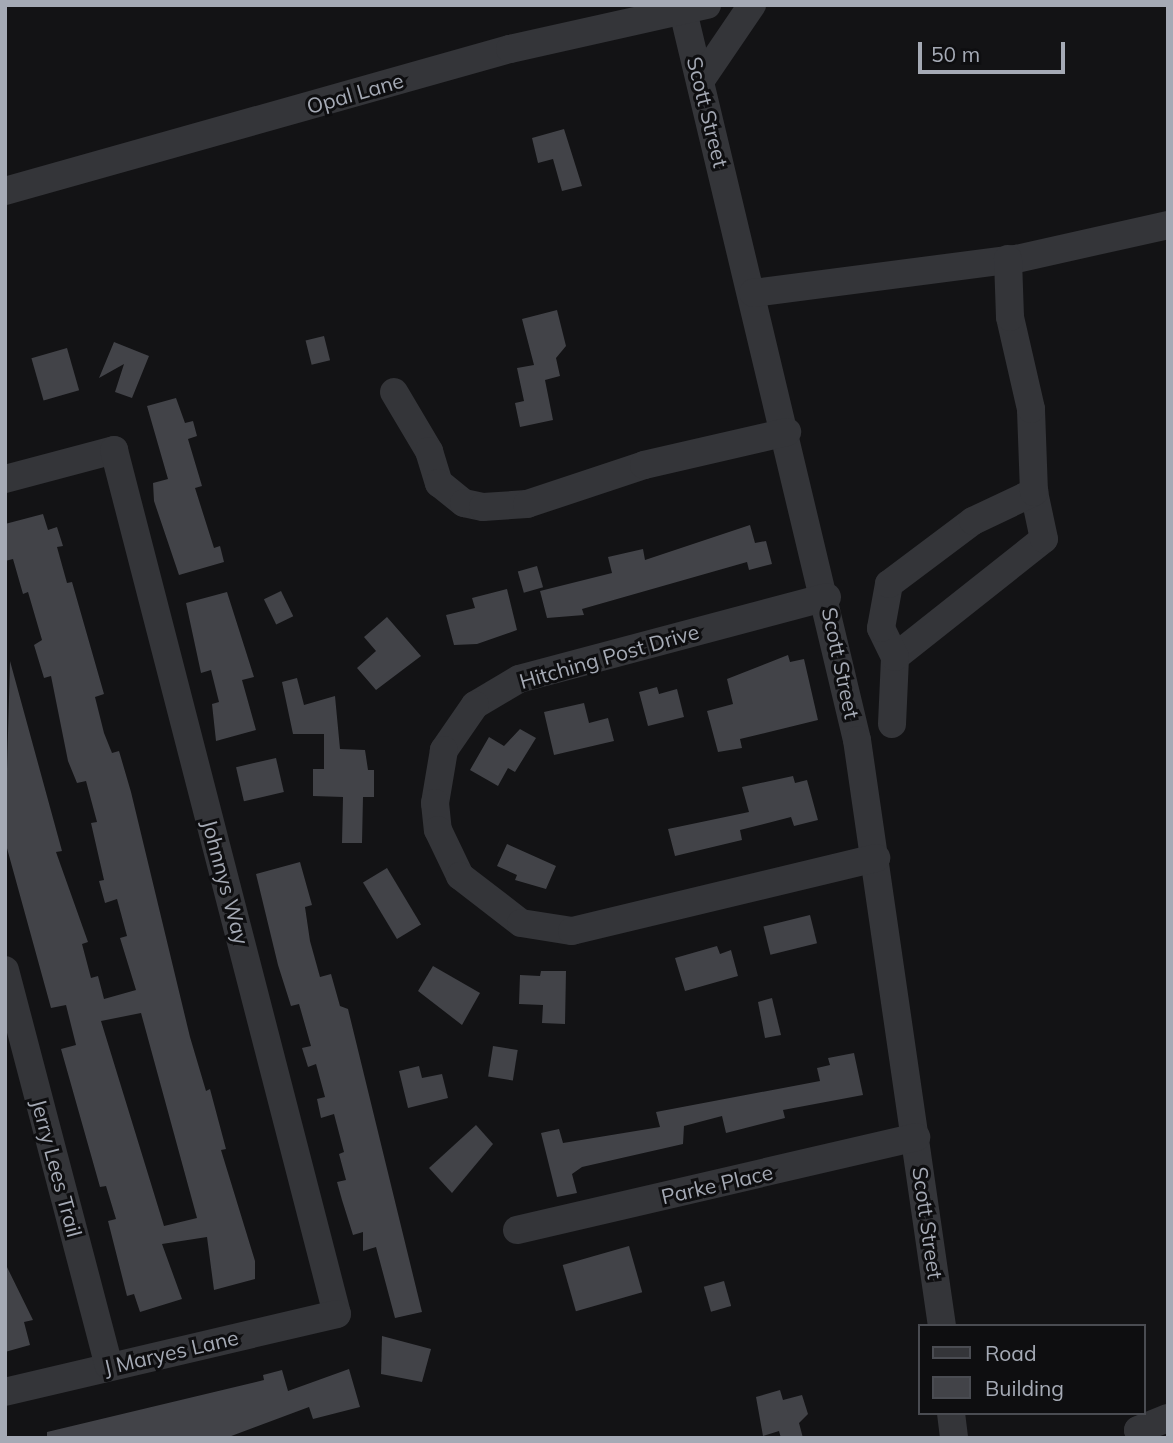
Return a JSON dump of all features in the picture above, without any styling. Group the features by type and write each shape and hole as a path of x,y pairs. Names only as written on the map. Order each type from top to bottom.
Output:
{"street":[{"path":"701,80 752,5"},
{"name":"Scott Street","path":"695,8 701,80 827,597 876,858 942,1324"},
{"name":"Opal Lane","path":"5,191 510,49 695,8"},
{"path":"753,293 1008,260 1168,225"},
{"path":"895,657 1044,539 1034,492 1031,409 1010,317 1008,260"},
{"path":"394,392 429,450 439,484 464,503 483,507 527,504 644,465 787,432"},
{"name":"Johnnys Way","path":"5,478 114,450 337,1314"},
{"path":"892,724 895,657 881,628 889,584 973,521 1034,492"},
{"name":"Hitching Post Drive","path":"827,597 519,679 475,705 444,750 435,803 438,830 460,877 520,923 572,930 876,858"},
{"name":"Jerry Lees Trail","path":"5,970 109,1366"},
{"name":"Parke Place","path":"517,1230 916,1137"},
{"name":"J Maryes Lane","path":"5,1392 337,1314"},
{"path":"951,1415 954,1438"},
{"path":"1139,1434 1168,1418"}],"building":[{"path":"564,129 582,186 562,191 553,159 538,163 532,138"},
{"path":"557,310 566,346 556,358 560,376 545,380 553,420 520,427 515,403 524,401 517,368 534,365 522,319"},
{"path":"324,336 330,360 312,365 306,341"},
{"path":"114,342 149,356 132,398 115,392 124,364 99,378"},
{"path":"67,348 79,390 44,400 31,358"},
{"path":"176,398 185,423 193,421 197,436 188,439 202,486 195,488 214,548 220,546 224,562 179,575 154,501 153,483 168,479 147,406"},
{"path":"43,514 48,530 57,527 63,546 57,547 67,583 72,582 104,694 95,697 104,733 112,753 119,751 131,792 190,1037 206,1091 210,1089 226,1149 221,1150 255,1261 255,1279 214,1290 207,1237 162,1244 182,1299 140,1312 134,1294 127,1296 108,1221 116,1219 106,1186 100,1187 61,1049 76,1045 66,1005 51,1008 5,841 10,661 62,851 56,852 88,942 82,944 91,978 98,976 104,999 136,990 120,938 127,936 117,899 105,903 99,881 104,880 91,823 97,822 86,781 77,783 68,761 51,676 44,678 34,645 42,640 28,592 23,594 13,559 5,561 5,524","holes":["141,1013 197,1218 164,1226 101,1021"]},
{"path":"750,525 755,543 766,541 772,564 749,570 747,562 582,609 584,615 547,618 540,591 612,573 608,557 643,549 645,560"},
{"path":"537,566 543,587 524,593 518,572"},
{"path":"507,589 517,630 477,644 454,645 446,615 475,608 472,598"},
{"path":"281,591 293,616 276,624 264,599"},
{"path":"227,592 254,677 242,680 256,730 216,741 212,704 219,702 211,670 201,673 186,603"},
{"path":"387,617 421,656 376,690 357,668 376,651 364,637"},
{"path":"788,655 790,662 804,659 818,720 740,739 742,748 718,752 707,711 733,704 727,679"},
{"path":"297,678 304,705 335,696 340,749 365,750 368,770 374,770 374,797 363,797 362,843 342,843 343,797 313,796 313,769 324,769 324,734 293,734 282,682"},
{"path":"657,687 659,694 677,689 684,717 648,726 639,692"},
{"path":"584,703 589,723 608,718 614,741 554,755 544,712"},
{"path":"520,729 536,738 515,772 508,768 498,786 470,770 489,737 504,746"},
{"path":"276,758 284,792 244,801 236,767"},
{"path":"793,776 795,783 807,780 818,820 794,826 791,817 740,830 742,840 675,856 668,829 749,812 742,787"},
{"path":"507,844 556,866 546,889 515,880 517,875 497,866"},
{"path":"300,862 312,905 305,907 310,941 320,977 331,974 340,1006 348,1009 422,1312 395,1318 376,1247 363,1251 363,1232 353,1235 337,1182 346,1180 339,1154 344,1152 334,1114 321,1118 317,1099 325,1097 316,1064 308,1067 302,1048 311,1046 299,1004 291,1006 278,965 256,874"},
{"path":"387,868 421,925 397,939 363,882"},
{"path":"810,915 817,943 770,955 763,927"},
{"path":"717,946 720,954 731,950 738,976 685,991 675,958"},
{"path":"433,966 480,993 462,1025 418,991"},
{"path":"541,971 566,971 565,1024 542,1023 543,1005 519,1004 520,975 540,976"},
{"path":"772,998 781,1035 765,1038 758,1002"},
{"path":"493,1046 518,1050 513,1081 488,1077"},
{"path":"854,1053 863,1095 783,1110 785,1118 726,1133 722,1116 684,1126 683,1144 582,1167 572,1174 577,1193 557,1197 541,1133 559,1129 563,1143 660,1127 656,1112 820,1081 817,1068 830,1065 828,1058"},
{"path":"419,1066 422,1078 442,1074 448,1098 408,1108 399,1071"},
{"path":"476,1125 493,1144 452,1193 429,1168"},
{"path":"629,1246 642,1292 576,1311 563,1265"},
{"path":"5,1263 33,1320 24,1322 30,1345 5,1352"},
{"path":"724,1281 731,1306 711,1312 704,1287"},
{"path":"382,1336 431,1349 422,1382 381,1374"},
{"path":"349,1369 360,1407 313,1419 309,1407 226,1438 47,1438 47,1432 264,1380 263,1375 282,1370 288,1391"},
{"path":"780,1390 783,1400 802,1395 808,1414 799,1423 803,1438 781,1438 779,1431 763,1436 756,1397"}]}
